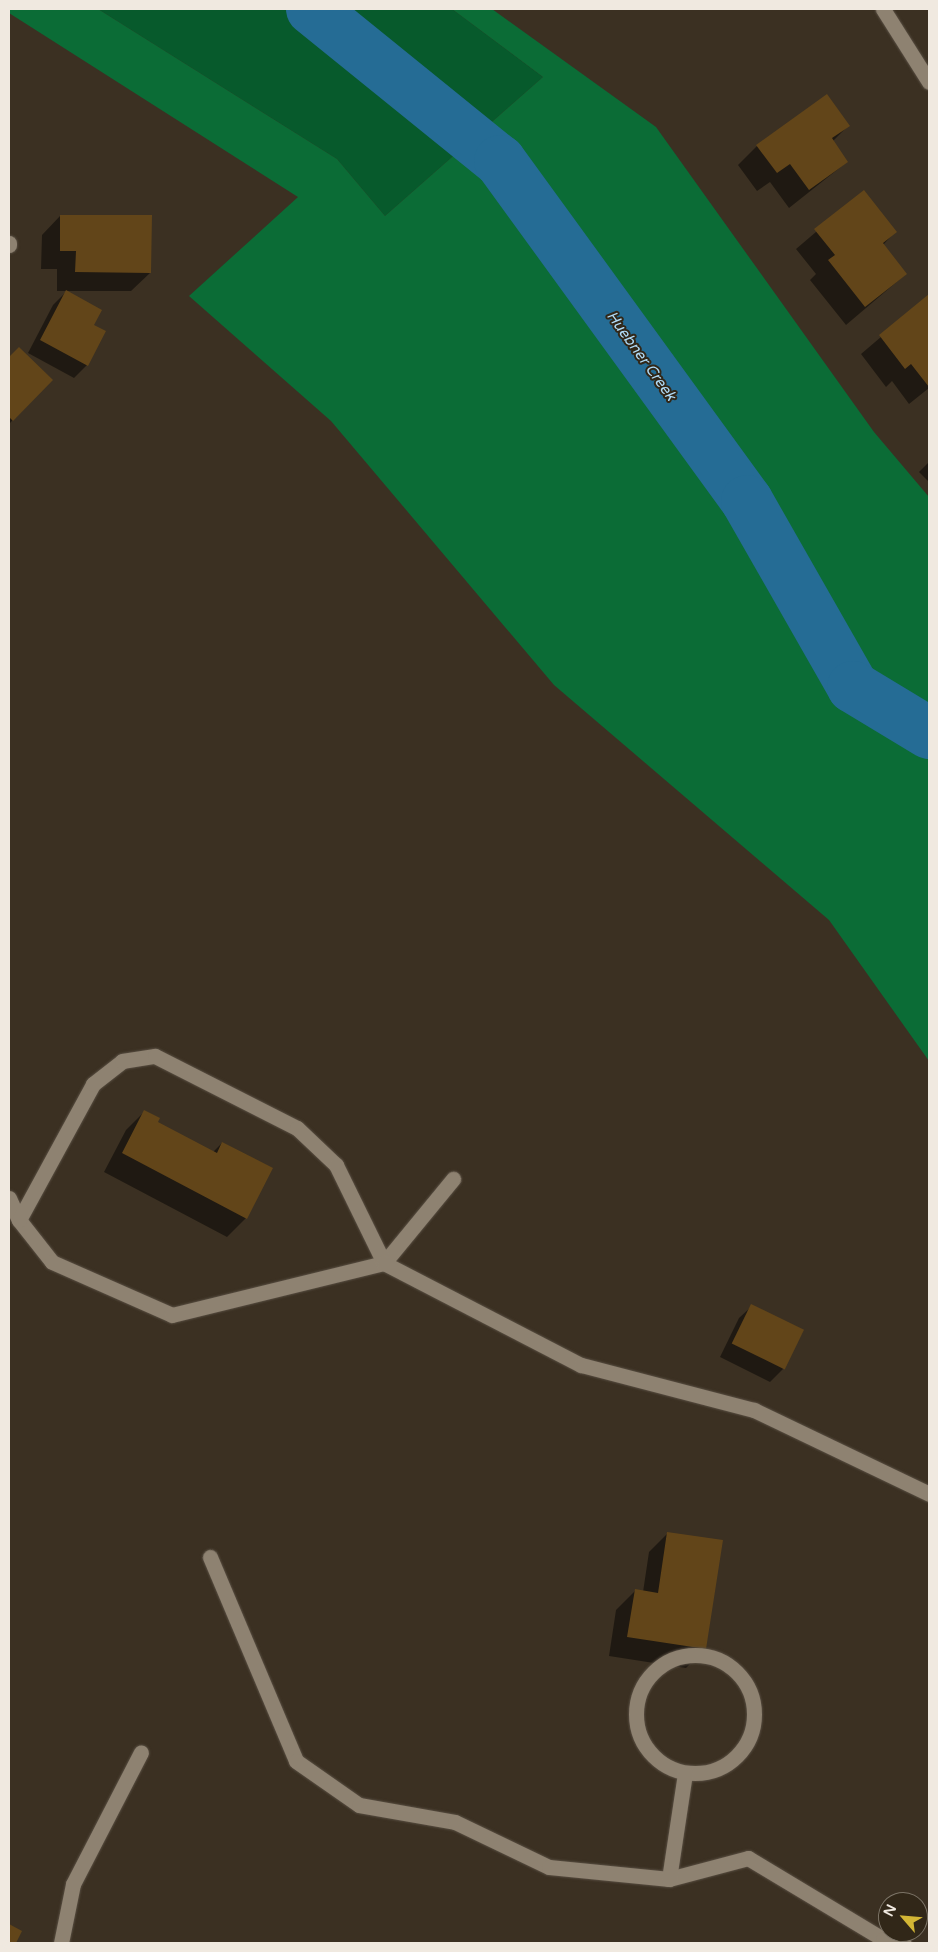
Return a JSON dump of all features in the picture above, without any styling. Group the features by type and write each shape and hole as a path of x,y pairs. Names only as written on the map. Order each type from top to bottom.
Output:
{"street":[{"path":"884,9 929,82"},
{"path":"18,1220 93,1084 122,1061 155,1056 297,1128 336,1165 384,1263 581,1365 754,1410 929,1494"},
{"path":"9,1198 18,1220 52,1262 172,1315 384,1263 453,1180"},
{"path":"210,1557 296,1761 359,1805 456,1822 548,1867 669,1879 748,1858 883,1939 904,1943"},
{"path":"691,1655 710,1656 742,1677 754,1715 750,1735 740,1753 724,1766 685,1773 651,1754 641,1738 638,1701 644,1683 665,1664 691,1655"},
{"path":"61,1943 73,1884 141,1752"},
{"path":"669,1879 685,1773"}],"green space":[{"path":"9,9 98,9 337,159 385,216 543,77 452,9 492,9 656,127 874,432 929,497 929,1061 829,920 554,685 331,421 189,296 298,197 9,13"},
{"path":"98,9 452,9 543,77 385,216 337,159"}],"building":[{"path":"827,94 850,126 832,138 848,162 809,190 790,164 777,173 756,145"},
{"path":"864,190 897,232 883,243 907,274 865,307 828,260 835,255 814,229"},
{"path":"60,215 152,215 151,273 75,272 76,251 60,251"},
{"path":"66,290 102,310 94,325 106,331 88,366 40,340"},
{"path":"929,294 929,387 911,364 905,369 879,335"},
{"path":"19,347 53,380 13,421 9,417 9,357"},
{"path":"144,1110 160,1118 158,1122 217,1153 222,1142 273,1168 247,1219 122,1153"},
{"path":"751,1304 804,1330 785,1369 732,1344"},
{"path":"667,1532 723,1540 706,1649 627,1637 635,1589 658,1593"},
{"path":"9,1924 22,1931 16,1943 9,1943"}],"waterway":[{"name":"Huebner Creek","path":"312,9 500,161 747,501 853,687 929,733"}]}
